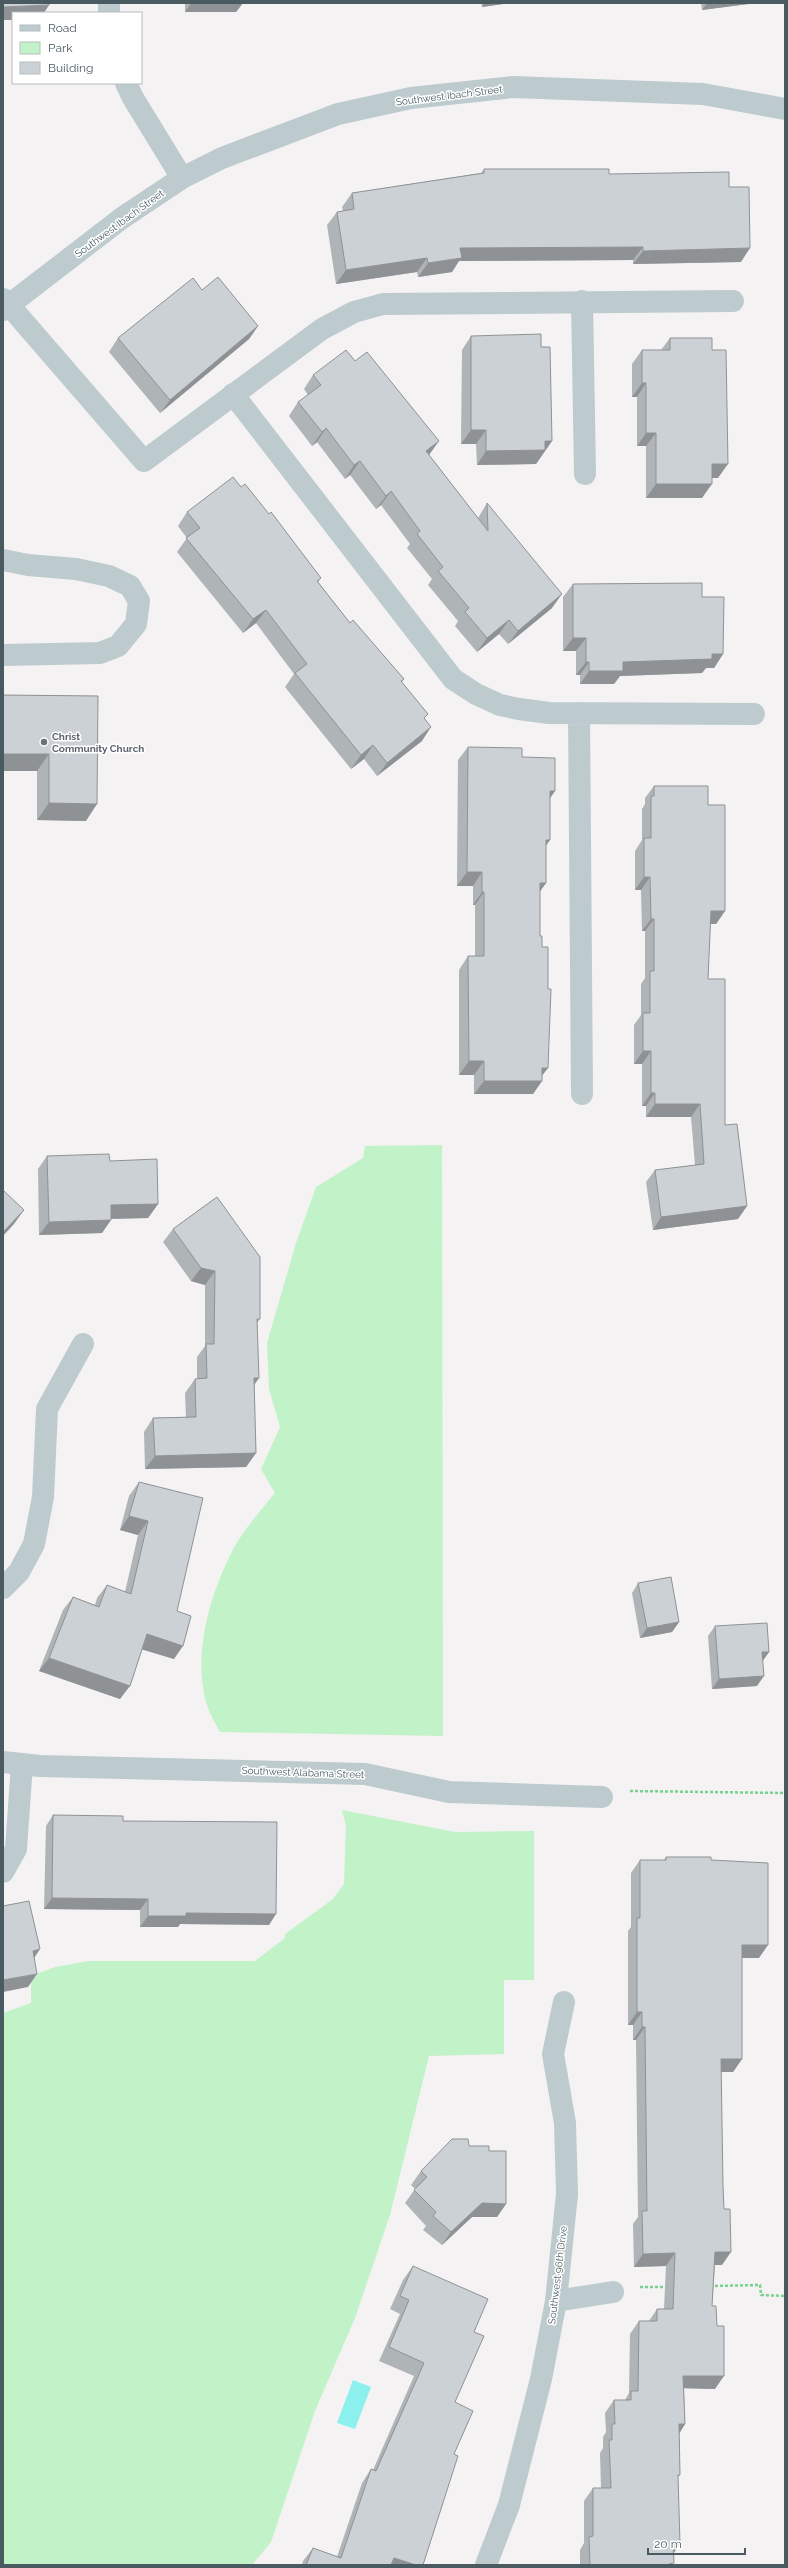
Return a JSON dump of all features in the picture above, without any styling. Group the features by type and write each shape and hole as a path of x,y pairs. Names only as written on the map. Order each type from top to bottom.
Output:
{"street":[{"path":"126,84 133,98 182,178"},
{"name":"Southwest Ibach Street","path":"5,305 127,215 182,178 222,158 338,114 411,98 513,87 703,94 785,109"},
{"path":"5,305 144,461 233,394 337,319 383,304 733,301"},
{"path":"582,302 585,474"},
{"path":"233,394 453,679 476,694 500,705 549,712 754,714"},
{"path":"3,560 28,565 76,569 109,576 130,586 139,601 136,624 118,646 100,653 3,655"},
{"path":"579,713 582,1094"},
{"path":"3,1588 19,1572 34,1544 43,1497 47,1409 83,1344"},
{"path":"3,1872 16,1849 12,1763"},
{"name":"Southwest Alabama Street","path":"12,1763 365,1774 449,1792 602,1797"},
{"name":"Southwest 96th Drive","path":"486,2565 509,2505 541,2379 556,2301 567,2194 565,2123 553,2054 564,2002"},
{"path":"556,2301 613,2292"}],"path":[{"path":"602,1797 612,1791 785,1793"},
{"path":"706,2286 760,2285 761,2295 785,2296"},
{"path":"613,2292 621,2288 675,2287"}],"green space":[{"path":"442,1145 443,1736 220,1732 207,1706 202,1682 201,1662 203,1641 212,1600 227,1561 245,1531 275,1493 261,1469 280,1427 269,1389 267,1343 296,1243 316,1187 363,1158 365,1146"},
{"path":"342,1810 455,1832 534,1831 534,1980 504,1980 504,2054 429,2056 390,2215 355,2318 315,2411 271,2542 252,2565 3,2565 3,2013 31,2003 31,1976 55,1967 89,1961 255,1961 285,1938 285,1934 333,1899 344,1884 346,1825"}],"water":[{"path":"353,2380 371,2387 355,2429 337,2423"}],"building":[{"path":"3,3 49,3 49,5 3,7"},
{"path":"484,169 609,169 609,174 729,172 729,187 749,187 750,248 643,251 643,247 460,248 462,258 428,263 427,258 346,270 337,212 354,209 352,193 484,173"},
{"path":"218,277 258,326 170,400 118,338 193,278 202,290"},
{"path":"541,334 541,347 550,347 552,441 545,441 545,450 486,451 486,430 471,430 471,336"},
{"path":"670,338 712,338 712,350 726,350 728,464 712,464 712,484 656,484 656,433 646,433 646,383 642,383 642,350 670,350"},
{"path":"346,350 355,361 367,352 439,441 426,451 488,531 487,503 562,594 518,631 509,620 487,638 465,612 469,608 438,571 443,567 417,534 420,531 391,491 386,496 360,461 354,465 326,428 322,432 298,402 321,385 313,375"},
{"path":"233,477 241,487 245,484 269,514 271,512 321,578 317,581 350,623 353,620 404,679 401,681 428,714 424,718 431,727 387,763 373,745 361,755 295,673 307,664 266,610 253,619 186,538 200,528 187,512"},
{"path":"702,583 702,597 724,597 723,654 712,654 712,659 623,662 623,671 589,671 589,662 586,662 586,638 573,638 573,584"},
{"name":"Christ Community Church","path":"3,695 98,696 97,804 49,803 49,754 3,754"},
{"path":"468,747 522,748 522,757 555,758 555,791 550,791 550,840 546,840 546,883 540,883 540,936 542,936 542,947 548,947 548,989 551,989 548,1068 542,1068 542,1081 484,1081 484,1061 469,1061 468,956 484,956 484,892 482,892 482,872 467,872"},
{"path":"654,786 708,786 708,805 725,805 725,911 711,911 708,979 725,979 725,1125 737,1124 747,1206 661,1217 655,1170 704,1164 700,1104 655,1104 655,1093 651,1093 651,1051 643,1051 643,1013 650,1013 650,971 654,971 654,919 651,919 650,877 644,877 644,838 651,838 651,796 654,796"},
{"path":"109,1154 110,1161 157,1159 158,1204 111,1205 111,1220 49,1222 47,1156"},
{"path":"3,1190 24,1210 3,1232"},
{"path":"217,1197 260,1257 260,1319 257,1319 259,1378 254,1378 256,1453 155,1456 153,1418 196,1417 195,1379 207,1378 206,1344 214,1344 215,1271 201,1268 173,1229"},
{"path":"139,1482 203,1498 177,1611 191,1616 183,1646 147,1634 130,1686 49,1658 73,1597 99,1607 107,1585 131,1594 148,1521 129,1516"},
{"path":"671,1577 679,1622 647,1628 638,1583"},
{"path":"767,1623 769,1652 762,1652 764,1676 719,1679 715,1626"},
{"path":"53,1815 123,1816 123,1821 277,1822 276,1914 186,1913 186,1916 148,1916 148,1899 52,1898"},
{"path":"666,1857 711,1857 711,1860 768,1863 768,1945 742,1945 742,2059 721,2059 724,2209 730,2209 731,2252 715,2252 712,2306 716,2306 717,2326 724,2326 724,2376 683,2376 685,2424 679,2424 680,2475 678,2475 680,2544 673,2544 674,2563 669,2565 590,2565 589,2537 593,2536 593,2488 611,2488 609,2440 612,2440 612,2424 615,2424 614,2400 631,2400 631,2391 638,2391 639,2321 657,2321 657,2309 673,2309 675,2253 643,2254 642,2211 647,2211 645,2027 642,2027 642,2012 637,2012 637,1918 640,1918 640,1860 666,1860"},
{"path":"29,1901 40,1949 33,1951 37,1974 3,1980 3,1906"},
{"path":"452,2139 468,2139 469,2146 489,2146 489,2151 506,2151 506,2204 482,2203 451,2232 433,2216 436,2212 414,2190 427,2177 421,2171"},
{"path":"413,2266 488,2299 474,2332 484,2336 455,2402 473,2411 454,2454 458,2456 423,2565 416,2565 394,2558 391,2565 306,2565 313,2548 341,2558 371,2469 376,2471 424,2363 389,2347 409,2300 400,2296"}],"place":[{"name":"Christ Community Church","path":"44,742"}]}
